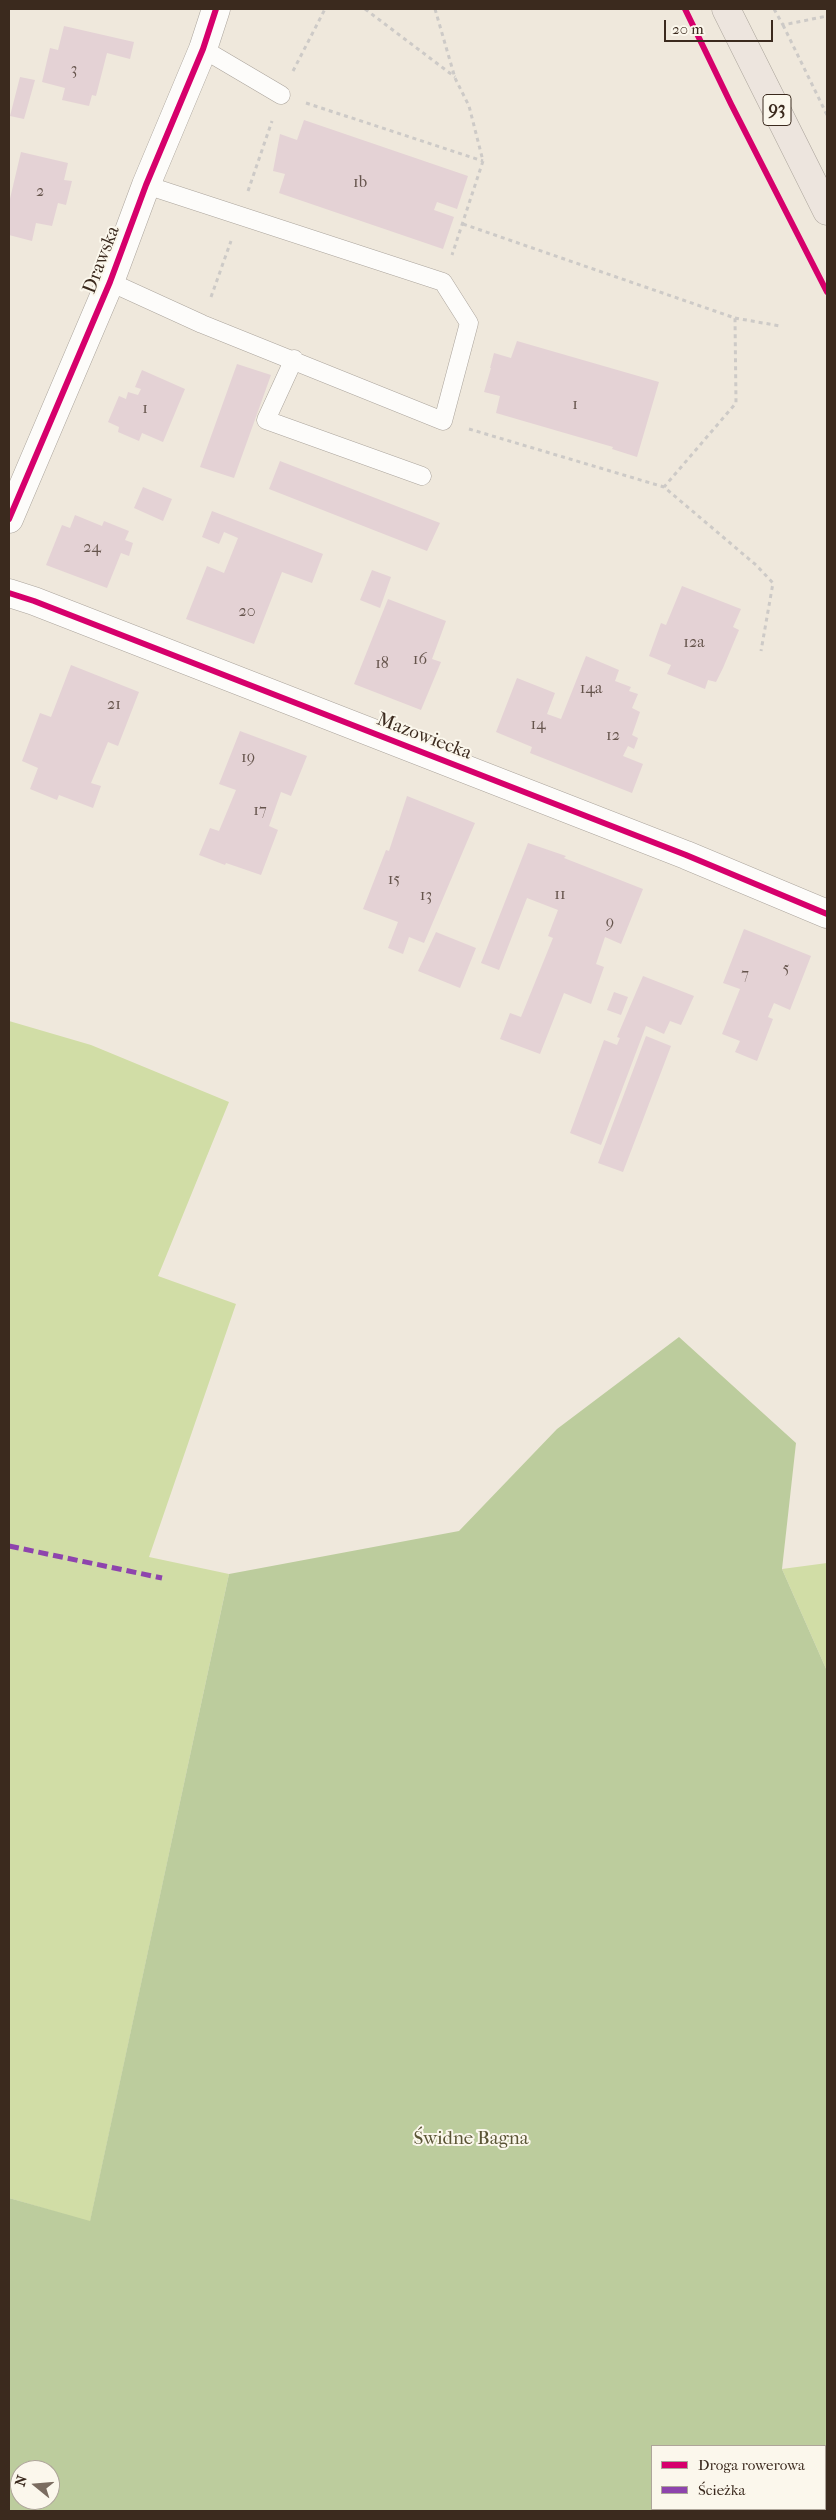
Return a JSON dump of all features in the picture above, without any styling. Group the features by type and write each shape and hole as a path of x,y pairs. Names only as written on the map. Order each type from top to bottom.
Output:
{"main road":[{"name":"93","path":"726,9 827,211"}],"street":[{"name":"Drawska","path":"9,519 110,282 146,185 203,49 216,9"},
{"name":"Mazowiecka","path":"9,593 44,604 648,841 827,914"}],"lane":[{"path":"203,49 281,95"},
{"path":"110,282 202,324 294,359 443,421 469,323 443,282 146,185"},
{"path":"294,359 266,420 422,476"}],"path":[{"path":"202,324 281,95 325,9"},
{"path":"365,9 455,78"},
{"path":"435,9 455,78 469,106 483,161 443,282"},
{"path":"774,9 827,115"},
{"path":"783,25 827,16"},
{"path":"281,95 483,161"},
{"path":"463,224 735,318 780,326"},
{"path":"664,487 736,403 735,318"},
{"path":"443,421 664,487 756,565 773,583 761,651"}],"green space":[{"path":"9,1021 91,1045 229,1102 158,1276 236,1304 149,1557 229,1574 90,2222 9,2198"},
{"name":"Świdne Bagna","path":"679,1337 796,1443 782,1569 827,1671 827,2511 9,2511 9,2198 90,2221 229,1574 459,1531 557,1429"},
{"path":"827,1563 827,1671 782,1569"}],"building":[{"path":"64,26 134,42 130,59 107,53 96,96 92,95 89,106 62,100 65,88 42,82 50,48 58,50"},
{"path":"20,77 35,80 24,119 10,116"},
{"path":"304,120 468,176 457,209 437,202 434,210 454,217 443,249 279,193 285,174 273,171 280,134 297,140"},
{"path":"21,152 68,163 64,180 72,181 66,205 58,203 52,226 36,223 32,241 9,235 9,203"},
{"path":"517,341 659,382 637,457 612,449 613,447 496,413 500,396 484,392 494,353 511,358"},
{"path":"237,364 271,375 234,478 200,467"},
{"path":"142,370 185,389 163,442 142,433 139,441 118,432 119,427 108,422 119,396 126,399 128,392 138,395 141,389 135,387"},
{"path":"280,461 440,523 427,551 269,489"},
{"path":"143,487 172,499 163,521 134,508"},
{"path":"212,511 323,554 312,583 282,572 254,644 186,619 207,566 224,573 238,538 224,532 219,544 202,537"},
{"path":"75,515 102,526 104,521 129,531 125,540 133,543 129,556 121,553 107,588 46,565 62,525 70,528"},
{"path":"372,570 391,577 380,608 360,600"},
{"path":"682,586 741,609 733,627 739,630 723,668 716,682 708,680 705,689 667,674 671,665 649,656 661,623 666,625"},
{"path":"388,599 446,621 432,659 441,662 421,710 354,684"},
{"path":"586,656 619,670 615,681 631,687 629,691 638,694 632,708 640,712 632,735 638,738 634,749 628,746 623,756 643,764 632,793 530,753 532,747 496,732 517,678 555,693 547,714 561,719"},
{"path":"71,665 139,692 118,746 108,742 91,783 101,786 93,808 59,795 57,800 30,789 38,768 22,761 40,713 51,717"},
{"path":"240,731 307,756 291,796 281,792 269,826 278,830 261,875 226,863 225,865 199,855 210,828 219,831 236,790 219,784"},
{"path":"407,796 475,823 424,943 409,937 403,954 388,948 398,922 363,909 386,850 389,851"},
{"path":"528,843 566,856 564,858 643,889 621,944 605,937 596,964 604,967 591,1004 564,993 540,1054 500,1039 510,1013 521,1017 553,938 548,936 558,910 527,898 499,970 481,963"},
{"path":"744,929 811,956 790,1010 774,1003 768,1017 773,1019 757,1061 735,1052 740,1041 722,1034 740,989 723,983"},
{"path":"436,932 476,948 460,988 418,971"},
{"path":"643,976 694,996 681,1025 670,1021 664,1034 646,1026 601,1145 570,1133 604,1040 617,1045 620,1038 617,1037"},
{"path":"614,992 628,997 621,1015 607,1010"},
{"path":"646,1036 671,1046 623,1172 598,1163"}],"marked path":[{"path":"9,1546 162,1578"}],"cycle path":[{"path":"9,519 110,282 146,185 203,49 216,9"},
{"path":"685,9 827,292"},
{"path":"9,593 34,601 686,855 827,914"}]}
